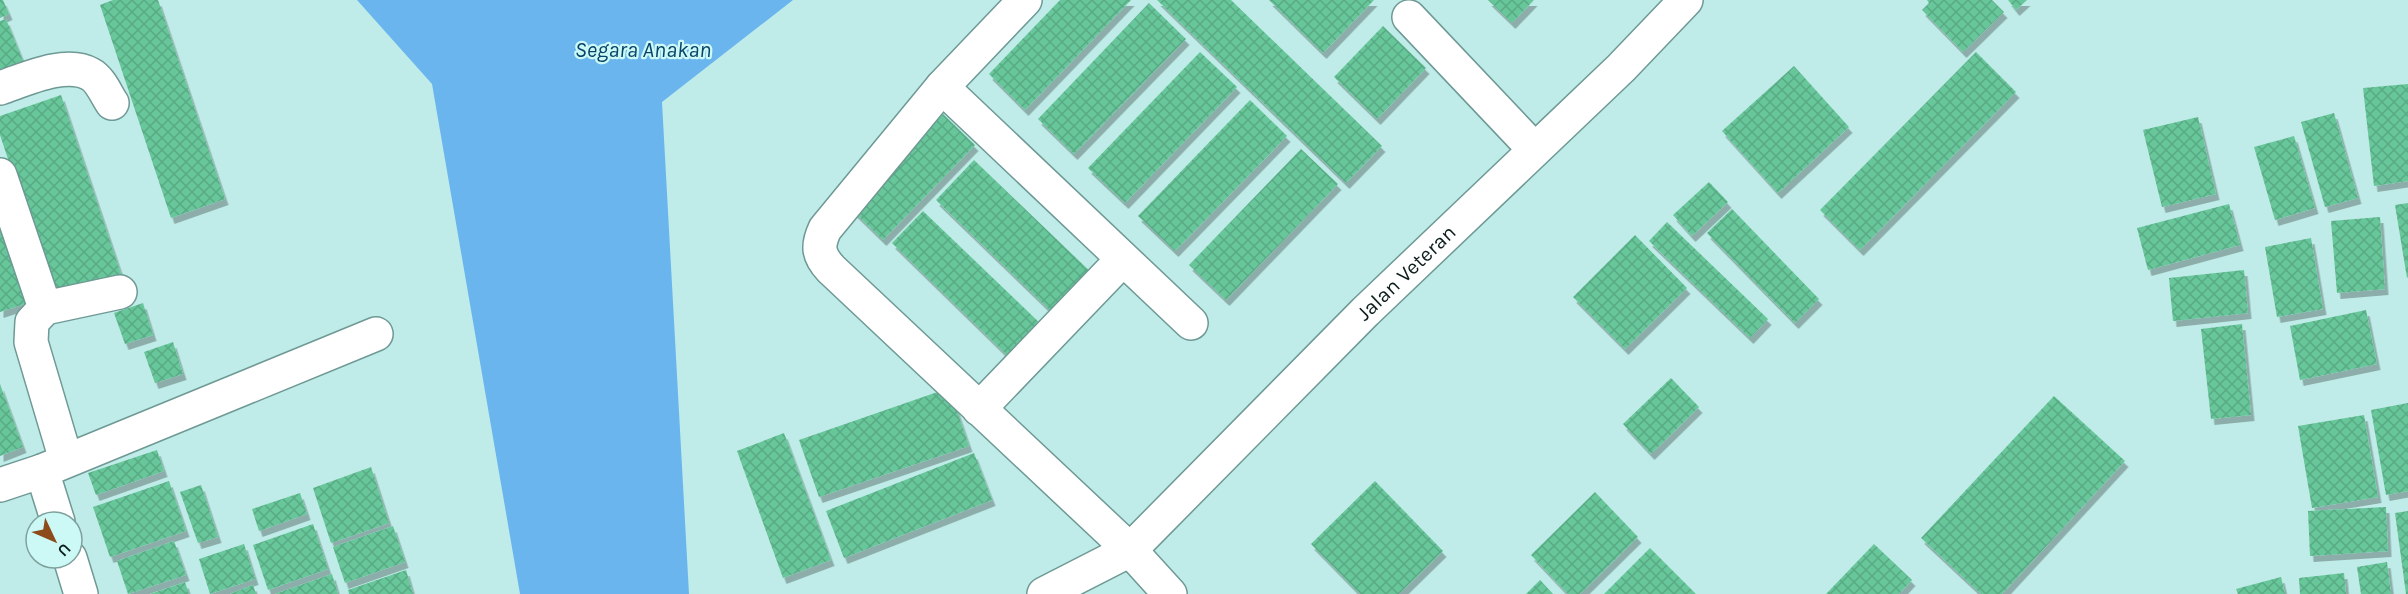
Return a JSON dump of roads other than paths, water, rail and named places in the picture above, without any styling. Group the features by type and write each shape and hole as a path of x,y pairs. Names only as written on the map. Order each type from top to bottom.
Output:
{"main road":[{"path":"1025,0 942,87 825,229 818,250 822,260 831,269 1130,550 1170,594"},
{"name":"Jalan Veteran","path":"1044,594 1130,550 1365,312 1621,68 1686,0"},
{"path":"1409,6 1534,149"},
{"path":"0,88 66,68 90,73 96,78 112,103"},
{"path":"942,87 1191,323"},
{"path":"0,175 45,308"},
{"path":"979,408 1122,260"},
{"path":"57,510 54,465 31,342 32,322 45,308 120,292"},
{"path":"0,485 376,334"},
{"path":"74,570 81,594"}],"water":[{"name":"Segara Anakan","path":"357,0 793,0 662,102 689,594 520,594 432,84"}]}
